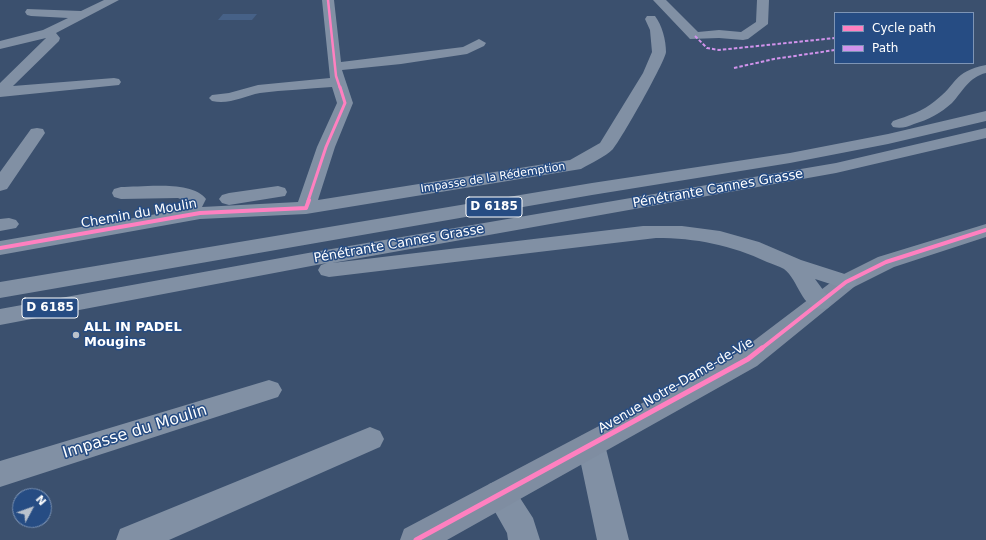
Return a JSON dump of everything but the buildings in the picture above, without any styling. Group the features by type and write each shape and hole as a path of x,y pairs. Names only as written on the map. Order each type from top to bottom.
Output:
{"main road":[{"path":"0,45 47,33 113,0"},
{"path":"306,208 326,147 345,103 335,67 328,0"},
{"path":"659,0 695,36 719,34 743,36 762,24 763,0"},
{"path":"31,12 84,15"},
{"name":"Impasse de la Rédemption","path":"306,208 575,165 606,146 650,73 659,52 656,30 651,19"},
{"path":"0,92 54,38 47,33"},
{"path":"335,67 401,60 467,50 479,43"},
{"path":"592,189 884,128 918,119 945,101 966,76 974,71 986,70"},
{"path":"0,92 114,82"},
{"path":"217,98 230,97 258,88 338,82"},
{"name":"Pénétrante Cannes Grasse","path":"0,290 592,189 680,177 798,157 873,142 986,116"},
{"path":"0,185 37,133"},
{"name":"Pénétrante Cannes Grasse","path":"0,317 308,260 836,168 986,134"},
{"path":"121,193 181,192 192,207 218,200 278,192"},
{"name":"Chemin du Moulin","path":"0,248 192,207 306,208"},
{"name":"Avenue Notre-Dame-de-Vie","path":"416,540 591,446 748,359 846,282 886,262 986,230"},
{"path":"100,298 643,232 672,231 697,232 720,237 746,245 792,265 846,282"},
{"path":"792,265 820,302"},
{"name":"Impasse du Moulin","path":"0,474 269,390"},
{"path":"132,540 370,440"},
{"path":"591,446 613,540"},
{"path":"500,494 522,529 524,540"}],"water":[{"path":"223,14 257,14 252,20 218,20"}],"marked path":[{"path":"695,36 707,48 719,50 834,38"},
{"path":"734,68 774,59 834,50"}],"cycle path":[{"path":"0,248 200,213 306,208 326,147 345,103 336,76 328,0"},
{"path":"416,540 748,359 846,282 886,262 986,230"}],"place":[{"name":"ALL IN PADEL Mougins","path":"76,335"}]}
